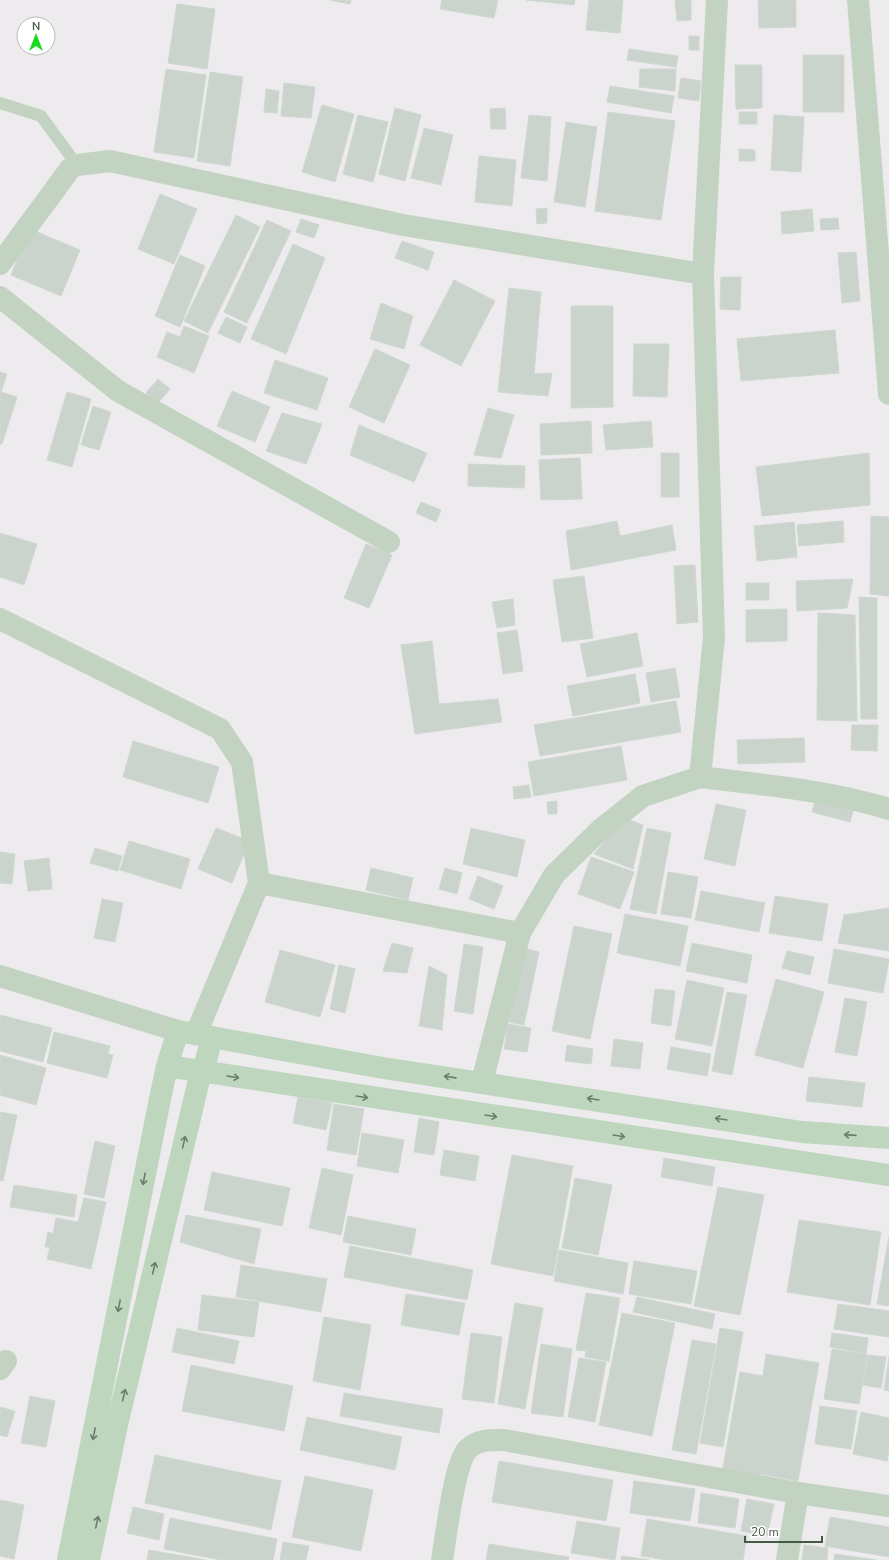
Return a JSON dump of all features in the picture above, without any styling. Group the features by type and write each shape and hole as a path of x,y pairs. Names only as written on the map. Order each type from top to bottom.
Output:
{"street":[{"path":"700,777 714,637 703,274 717,0"},
{"path":"858,0 889,394"},
{"path":"0,264 70,169 77,165 110,161 403,225 703,274"},
{"path":"0,298 118,391 389,542"},
{"path":"0,619 220,729 242,762 258,883 195,1034 167,1066 68,1560"},
{"path":"482,1082 520,933 554,875 600,830 643,796 700,777 795,788 861,800 889,809"},
{"path":"258,883 520,933"},
{"path":"0,976 195,1034 383,1068 802,1132 889,1138"},
{"path":"89,1560 117,1425 199,1080 203,1072 195,1034"},
{"path":"167,1066 889,1175"},
{"path":"442,1560 459,1464 468,1450 484,1440 504,1440 798,1493 889,1506"},
{"path":"786,1560 798,1493"}],"lane":[{"path":"0,103 40,116 77,165"}],"building":[{"path":"330,0 351,0 350,4"},
{"path":"442,0 498,0 494,18 440,9"},
{"path":"526,0 575,0 574,5"},
{"path":"589,0 623,0 620,33 586,30"},
{"path":"675,0 691,0 691,20 677,21"},
{"path":"758,0 796,0 796,27 759,28"},
{"path":"177,4 215,9 207,69 168,63"},
{"path":"689,36 699,36 699,50 689,50"},
{"path":"629,49 678,56 676,67 627,60"},
{"path":"803,55 844,55 844,112 803,112"},
{"path":"735,65 762,65 762,108 736,109"},
{"path":"166,69 206,75 194,158 154,152"},
{"path":"640,69 676,69 675,91 639,87"},
{"path":"210,72 243,77 230,166 197,161"},
{"path":"681,78 701,81 699,101 678,98"},
{"path":"284,83 315,87 311,118 281,116"},
{"path":"610,86 674,96 671,113 607,102"},
{"path":"266,89 279,91 277,113 264,112"},
{"path":"322,105 354,114 335,182 302,172"},
{"path":"395,108 421,115 405,181 379,174"},
{"path":"505,108 506,129 491,129 490,109"},
{"path":"608,112 675,121 661,220 595,211"},
{"path":"739,112 757,112 757,124 739,124"},
{"path":"358,115 388,122 373,182 343,174"},
{"path":"529,115 551,117 547,181 521,178"},
{"path":"774,115 804,117 801,172 771,170"},
{"path":"566,122 597,127 585,207 554,202"},
{"path":"424,128 453,135 441,185 411,178"},
{"path":"739,149 755,150 755,161 739,161"},
{"path":"479,156 516,160 512,206 475,202"},
{"path":"160,194 197,209 174,264 138,249"},
{"path":"547,208 547,223 537,224 536,209"},
{"path":"812,209 814,231 782,234 781,212"},
{"path":"236,215 260,227 208,333 184,321"},
{"path":"838,218 839,229 821,230 820,219"},
{"path":"301,219 319,225 314,238 296,232"},
{"path":"267,220 291,231 247,323 224,312"},
{"path":"30,229 80,250 61,296 11,275"},
{"path":"402,241 434,252 428,270 395,258"},
{"path":"293,244 325,258 286,354 251,339"},
{"path":"856,252 860,301 842,303 838,253"},
{"path":"180,255 205,266 180,327 155,316"},
{"path":"721,277 741,277 740,310 720,309"},
{"path":"454,280 495,301 461,366 420,345"},
{"path":"509,288 541,292 534,374 552,373 548,396 498,392"},
{"path":"381,303 413,316 404,349 370,339"},
{"path":"571,306 613,306 613,407 571,408"},
{"path":"226,317 247,327 240,343 218,333"},
{"path":"184,326 209,336 194,373 157,357 167,332 180,337"},
{"path":"835,330 839,373 741,381 737,339"},
{"path":"634,344 669,344 667,397 633,396"},
{"path":"375,349 410,365 384,423 349,407"},
{"path":"275,360 328,378 317,410 264,393"},
{"path":"0,372 7,374 1,392 17,397 2,444 0,444"},
{"path":"158,379 170,389 158,403 146,393"},
{"path":"232,391 270,407 255,442 217,426"},
{"path":"67,392 91,399 72,467 47,460"},
{"path":"93,406 111,412 99,450 81,445"},
{"path":"488,408 514,415 501,458 474,455"},
{"path":"282,413 322,424 306,464 266,451"},
{"path":"591,421 592,453 541,455 540,424"},
{"path":"651,421 653,447 606,450 603,425"},
{"path":"359,425 427,453 414,482 350,455"},
{"path":"661,453 679,453 679,497 661,497"},
{"path":"869,453 870,505 762,516 756,467"},
{"path":"580,458 582,499 541,500 539,460"},
{"path":"468,464 525,466 524,488 468,486"},
{"path":"421,502 441,510 436,522 416,513"},
{"path":"871,516 889,517 889,596 870,594"},
{"path":"617,521 620,536 672,525 676,550 571,570 566,531"},
{"path":"843,521 844,542 799,546 797,525"},
{"path":"794,522 797,557 757,561 754,526"},
{"path":"0,533 37,544 24,585 0,577"},
{"path":"366,544 392,555 369,608 344,598"},
{"path":"695,565 698,622 677,624 674,566"},
{"path":"584,576 593,638 562,642 553,580"},
{"path":"853,579 847,608 797,611 796,581"},
{"path":"746,583 769,583 769,600 746,600"},
{"path":"859,597 877,598 877,719 861,719"},
{"path":"513,599 515,625 497,628 492,602"},
{"path":"787,609 787,641 746,642 746,610"},
{"path":"818,613 855,615 857,721 817,720"},
{"path":"517,630 523,671 503,674 497,633"},
{"path":"637,633 643,666 587,677 580,644"},
{"path":"432,641 439,704 498,699 502,722 415,734 401,645"},
{"path":"675,668 680,697 651,702 646,673"},
{"path":"635,674 640,703 573,716 567,686"},
{"path":"676,701 681,732 540,756 534,725"},
{"path":"852,725 878,725 877,751 851,750"},
{"path":"804,738 805,762 738,764 737,740"},
{"path":"133,741 219,767 208,803 123,777"},
{"path":"621,746 627,780 534,796 528,762"},
{"path":"529,785 531,797 514,799 513,787"},
{"path":"817,794 855,804 850,822 812,812"},
{"path":"557,801 557,814 548,814 547,802"},
{"path":"716,804 746,810 735,866 704,859"},
{"path":"624,818 643,825 633,869 594,854"},
{"path":"216,828 249,841 232,883 198,869"},
{"path":"471,828 525,840 517,877 463,864"},
{"path":"647,828 671,833 656,914 630,909"},
{"path":"129,841 190,859 181,889 120,870"},
{"path":"95,848 122,856 118,871 90,863"},
{"path":"0,852 15,854 12,884 0,883"},
{"path":"591,857 634,872 620,909 578,894"},
{"path":"49,858 52,889 28,891 24,861"},
{"path":"371,868 413,878 408,900 366,890"},
{"path":"445,868 462,873 457,894 439,889"},
{"path":"668,872 698,877 691,918 661,914"},
{"path":"478,876 503,886 494,909 469,899"},
{"path":"701,891 765,903 759,932 695,920"},
{"path":"775,896 828,904 822,941 769,933"},
{"path":"102,899 123,903 115,942 94,938"},
{"path":"889,908 889,951 838,943 844,915"},
{"path":"625,914 688,926 680,966 617,953"},
{"path":"574,926 612,934 590,1039 552,1031"},
{"path":"392,943 413,948 407,973 383,971"},
{"path":"692,943 752,955 747,983 686,971"},
{"path":"464,944 483,947 473,1014 454,1011"},
{"path":"524,948 539,952 524,1025 509,1022"},
{"path":"834,949 889,959 883,993 828,983"},
{"path":"280,950 335,965 320,1017 265,1002"},
{"path":"787,951 814,957 810,975 782,968"},
{"path":"339,965 355,969 345,1013 330,1009"},
{"path":"429,966 447,975 442,1030 419,1026"},
{"path":"776,979 824,992 803,1068 755,1055"},
{"path":"687,980 724,988 712,1046 675,1039"},
{"path":"655,989 675,991 671,1026 651,1023"},
{"path":"727,992 747,995 732,1075 712,1071"},
{"path":"845,998 867,1002 857,1056 835,1052"},
{"path":"0,1015 52,1028 43,1062 0,1051"},
{"path":"508,1024 531,1028 527,1052 504,1049"},
{"path":"54,1032 110,1046 108,1054 113,1055 107,1078 47,1063"},
{"path":"614,1039 643,1043 640,1069 611,1066"},
{"path":"567,1045 593,1049 591,1064 565,1061"},
{"path":"671,1047 711,1054 707,1076 667,1069"},
{"path":"0,1055 46,1068 36,1105 0,1095"},
{"path":"809,1077 865,1083 862,1107 806,1101"},
{"path":"298,1097 332,1103 326,1130 293,1123"},
{"path":"334,1104 364,1109 356,1155 327,1150"},
{"path":"0,1112 17,1115 3,1181 0,1180"},
{"path":"419,1118 439,1122 434,1155 414,1152"},
{"path":"362,1133 404,1140 398,1173 357,1166"},
{"path":"95,1141 115,1146 104,1198 84,1194"},
{"path":"444,1150 479,1156 475,1181 440,1175"},
{"path":"512,1155 573,1166 553,1276 491,1264"},
{"path":"664,1158 715,1167 712,1186 661,1177"},
{"path":"322,1168 353,1175 341,1235 309,1228"},
{"path":"212,1172 290,1188 282,1226 204,1210"},
{"path":"575,1178 612,1185 598,1255 562,1248"},
{"path":"14,1185 77,1195 74,1217 10,1207"},
{"path":"718,1187 764,1195 740,1315 694,1306"},
{"path":"84,1198 106,1202 91,1269 47,1259 50,1247 45,1247 48,1232 53,1234 56,1218 78,1222"},
{"path":"186,1215 261,1229 254,1264 180,1242"},
{"path":"348,1216 416,1229 411,1255 343,1242"},
{"path":"799,1220 881,1232 870,1305 787,1292"},
{"path":"889,1236 889,1306 877,1304"},
{"path":"350,1246 473,1270 467,1300 344,1277"},
{"path":"559,1250 628,1263 623,1294 554,1281"},
{"path":"634,1261 697,1271 691,1304 629,1294"},
{"path":"241,1265 327,1279 321,1312 236,1297"},
{"path":"586,1293 620,1298 609,1361 585,1357 586,1351 576,1350"},
{"path":"406,1294 465,1303 459,1335 401,1325"},
{"path":"202,1295 259,1302 254,1337 198,1330"},
{"path":"637,1297 715,1314 712,1329 633,1312"},
{"path":"515,1303 543,1308 525,1409 498,1404"},
{"path":"838,1304 889,1311 889,1337 834,1329"},
{"path":"622,1313 675,1323 652,1436 599,1425"},
{"path":"324,1317 371,1325 360,1390 313,1381"},
{"path":"177,1328 239,1341 234,1364 172,1352"},
{"path":"720,1328 743,1332 723,1447 700,1443"},
{"path":"471,1333 502,1337 494,1403 462,1399"},
{"path":"832,1333 868,1338 866,1353 830,1347"},
{"path":"692,1340 716,1344 696,1454 672,1450"},
{"path":"541,1344 572,1349 563,1417 531,1413"},
{"path":"832,1349 867,1354 859,1404 824,1399"},
{"path":"766,1354 819,1363 798,1481 760,1474 759,1479 722,1473 740,1372 763,1376"},
{"path":"868,1355 886,1357 881,1388 863,1385"},
{"path":"889,1357 889,1391 884,1390"},
{"path":"579,1358 606,1362 595,1422 568,1417"},
{"path":"191,1365 293,1386 284,1431 182,1411"},
{"path":"344,1393 443,1409 439,1433 340,1416"},
{"path":"30,1396 55,1401 46,1447 21,1443"},
{"path":"820,1406 857,1411 851,1449 815,1444"},
{"path":"0,1407 15,1411 7,1437 0,1435"},
{"path":"861,1412 889,1418 889,1451 887,1461 853,1454"},
{"path":"307,1417 402,1437 395,1470 300,1450"},
{"path":"155,1455 281,1481 271,1530 145,1503"},
{"path":"499,1461 613,1480 606,1521 492,1502"},
{"path":"305,1476 373,1490 361,1551 292,1537"},
{"path":"634,1481 695,1489 690,1521 630,1513"},
{"path":"701,1493 739,1499 735,1528 698,1523"},
{"path":"747,1499 774,1504 767,1536 741,1531"},
{"path":"0,1500 24,1505 14,1559 0,1556"},
{"path":"133,1507 164,1514 159,1540 127,1533"},
{"path":"830,1517 889,1527 889,1557 825,1546"},
{"path":"170,1518 277,1539 273,1560 221,1560 164,1549"},
{"path":"647,1519 747,1536 743,1560 667,1560 641,1556"},
{"path":"577,1521 620,1528 615,1560 571,1553"},
{"path":"283,1542 309,1546 306,1560 280,1560"},
{"path":"489,1544 569,1557 568,1560 486,1560"},
{"path":"804,1545 828,1548 827,1560 802,1560"},
{"path":"149,1550 206,1560 147,1560"},
{"path":"835,1554 877,1560 834,1560"},
{"path":"622,1556 649,1560 621,1560"}]}
